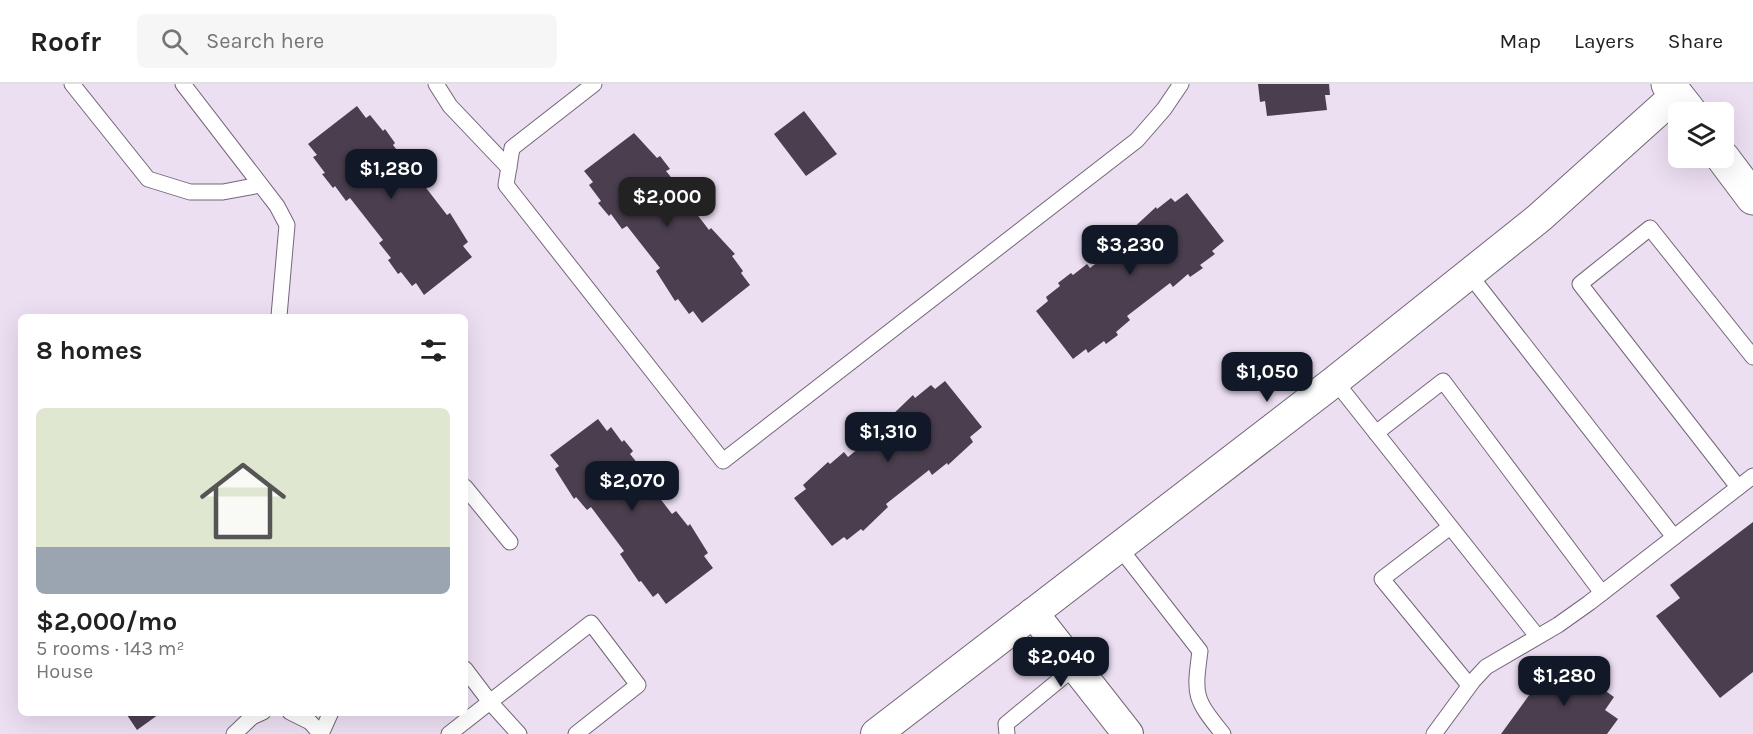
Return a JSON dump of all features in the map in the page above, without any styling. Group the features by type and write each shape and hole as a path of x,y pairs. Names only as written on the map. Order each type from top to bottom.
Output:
{"street":[{"path":"876,734 1335,381 1539,218 1682,94"},
{"path":"1730,168 1753,198"},
{"path":"1033,613 1128,734"}],"lane":[{"path":"72,84 148,179 190,192 222,192 260,185"},
{"path":"183,84 260,185 287,225 279,314"},
{"path":"436,84 450,105 508,168"},
{"path":"594,84 512,148 506,184 723,460 1128,147 1164,109 1181,84"},
{"path":"1738,487 1580,284 1650,228 1753,357"},
{"path":"1469,274 1674,537"},
{"path":"1335,381 1537,636"},
{"path":"1376,433 1443,381 1602,593"},
{"path":"1434,734 1469,686 1492,663 1558,625 1753,476"},
{"path":"468,491 510,542"},
{"path":"1450,527 1382,579 1469,686"},
{"path":"1119,547 1200,651 1195,685 1201,707 1223,734"},
{"path":"449,734 591,623 638,685 576,734"},
{"path":"1007,734 1006,724 1075,667"},
{"path":"468,673 519,734"},
{"path":"234,734 254,716"},
{"path":"298,716 310,722 321,734 329,716"}],"building":[{"path":"1258,84 1329,84 1330,95 1325,95 1327,110 1267,116 1265,101 1260,102"},
{"path":"357,106 366,118 370,115 383,131 385,129 395,143 393,145 447,215 450,213 468,242 463,246 472,257 424,295 416,283 412,286 401,272 398,274 388,260 391,258 379,243 383,240 350,198 346,201 322,174 325,173 313,157 317,155 308,144"},
{"path":"804,111 837,154 806,176 774,134"},
{"path":"634,133 657,158 660,156 670,169 666,171 678,186 676,187 709,230 711,228 735,254 732,256 750,285 702,323 693,311 689,314 678,299 675,301 656,271 660,268 627,226 622,229 611,214 609,216 598,203 601,201 589,185 593,182 584,171"},
{"path":"1187,193 1224,241 1212,251 1215,254 1200,265 1203,268 1190,277 1188,274 1173,287 1170,283 1127,316 1130,320 1116,332 1118,335 1106,344 1104,341 1088,353 1086,349 1073,359 1036,311 1048,301 1046,297 1060,286 1058,283 1087,264 1090,268 1133,235 1130,231 1156,207 1157,209 1171,198 1175,202"},
{"path":"945,381 982,427 970,437 973,442 948,465 947,463 932,475 929,470 886,504 888,507 863,531 861,529 847,540 844,537 832,546 794,498 806,489 803,485 828,462 830,464 844,452 848,457 891,422 888,419 913,395 915,398 931,385 935,389"},
{"path":"598,419 607,431 611,427 622,442 624,440 633,451 630,454 642,469 639,471 672,514 676,511 688,526 690,524 708,553 704,556 713,568 666,604 658,593 653,597 641,581 639,582 620,554 624,551 591,507 587,510 576,497 574,499 555,469 559,466 550,455"},
{"path":"1753,522 1753,672 1720,698 1656,616 1680,598 1670,585"},
{"path":"1565,662 1614,697 1605,710 1618,719 1607,734 1501,734 1548,669 1556,674"},
{"path":"128,716 156,716 137,730"}]}
